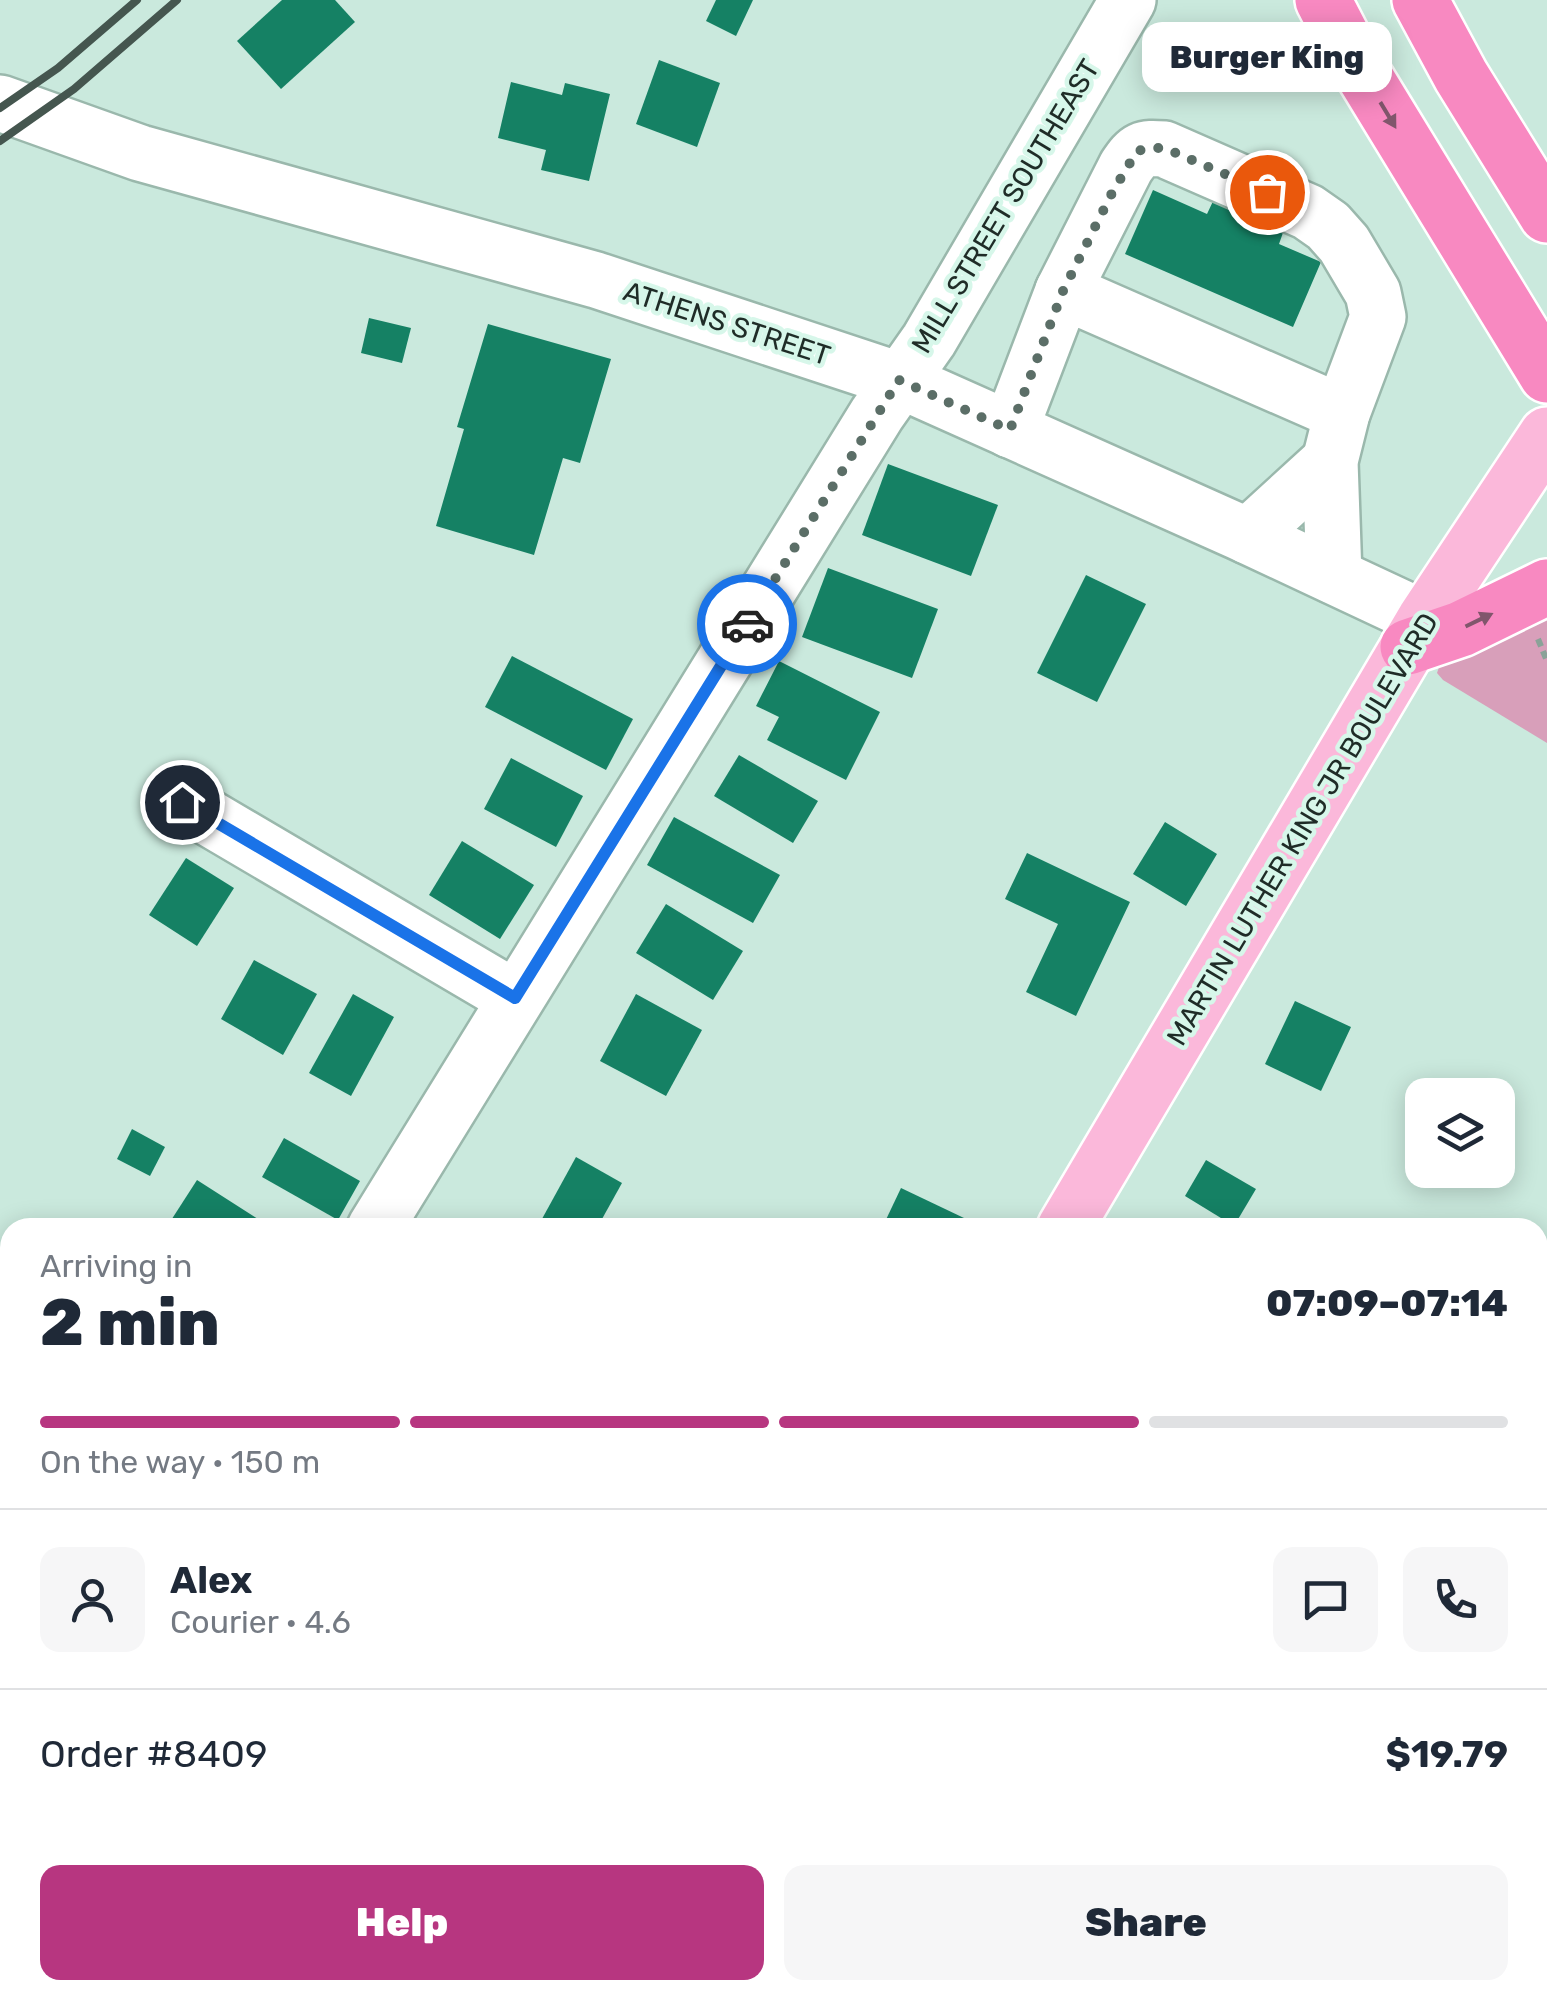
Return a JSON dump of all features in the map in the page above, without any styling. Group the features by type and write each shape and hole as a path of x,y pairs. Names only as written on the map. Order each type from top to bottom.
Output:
{"highway":[{"path":"1323,0 1350,54 1547,375"},
{"path":"1420,0 1461,76 1547,214"},
{"path":"1417,633 1461,629 1541,611"}],"main road":[{"name":"MARTIN LUTHER KING JR BOULEVARD","path":"1072,1218 1271,913 1417,633 1547,435"}],"street":[{"name":"MILL STREET SOUTHEAST","path":"381,1218 899,380 928,340 1128,0"},
{"name":"ATHENS STREET","path":"0,103 140,153 596,280 899,380 1334,576 1417,633"},
{"path":"1010,430 1063,291 1137,151 1164,148 1308,212 1344,244 1373,293 1378,318 1336,437 1334,576"},
{"path":"1063,291 1336,437"},
{"path":"1248,536 1336,437"},
{"path":"182,802 515,998"}],"path":[{"path":"1541,611 1547,661"}],"shaded area":[{"path":"1547,613 1547,743 1437,673 1440,664"}],"building":[{"path":"282,0 335,0 355,22 281,89 237,41"},
{"path":"716,0 753,0 736,36 706,21"},
{"path":"659,60 720,83 697,147 636,124"},
{"path":"511,82 562,95 565,83 610,94 589,181 541,170 546,150 498,138"},
{"path":"1153,190 1207,214 1215,197 1285,227 1279,244 1321,262 1293,327 1125,254"},
{"path":"369,318 411,328 402,363 361,353"},
{"path":"488,324 611,359 580,463 563,458 534,555 436,526 464,429 457,427"},
{"path":"888,464 998,505 971,576 862,535"},
{"path":"828,568 938,609 912,678 802,637"},
{"path":"1086,575 1146,604 1097,702 1037,673"},
{"path":"512,656 633,719 606,770 485,707"},
{"path":"779,661 880,712 846,780 767,740 779,717 756,706"},
{"path":"739,755 818,801 793,843 714,796"},
{"path":"511,758 583,796 556,847 484,809"},
{"path":"674,817 780,875 753,923 647,865"},
{"path":"1165,822 1217,854 1186,906 1133,874"},
{"path":"462,841 534,885 500,939 429,895"},
{"path":"1027,853 1130,902 1076,1016 1026,992 1058,924 1005,899"},
{"path":"186,858 234,888 197,946 149,915"},
{"path":"666,904 743,951 713,1000 636,953"},
{"path":"254,960 317,994 283,1055 221,1019"},
{"path":"353,994 394,1017 351,1096 309,1073"},
{"path":"636,994 702,1030 666,1096 600,1061"},
{"path":"1295,1001 1351,1027 1321,1091 1265,1064"},
{"path":"132,1129 165,1147 150,1176 117,1159"},
{"path":"284,1138 360,1181 339,1218 334,1218 262,1177"},
{"path":"576,1157 622,1183 603,1218 542,1218"},
{"path":"1206,1160 1256,1189 1239,1218 1221,1218 1185,1196"},
{"path":"197,1180 256,1218 173,1218"},
{"path":"901,1188 964,1218 887,1218"}],"railway":[{"path":"0,108 58,68 137,0"},
{"path":"0,141 74,89 177,0"}],"way so far":[{"path":"747,624 899,380 1010,430 1063,291 1137,151 1164,148 1267,192"}],"place":[{"name":"Burger King","path":"1267,192"}],"route":[{"path":"182,802 515,998 747,624"}]}
